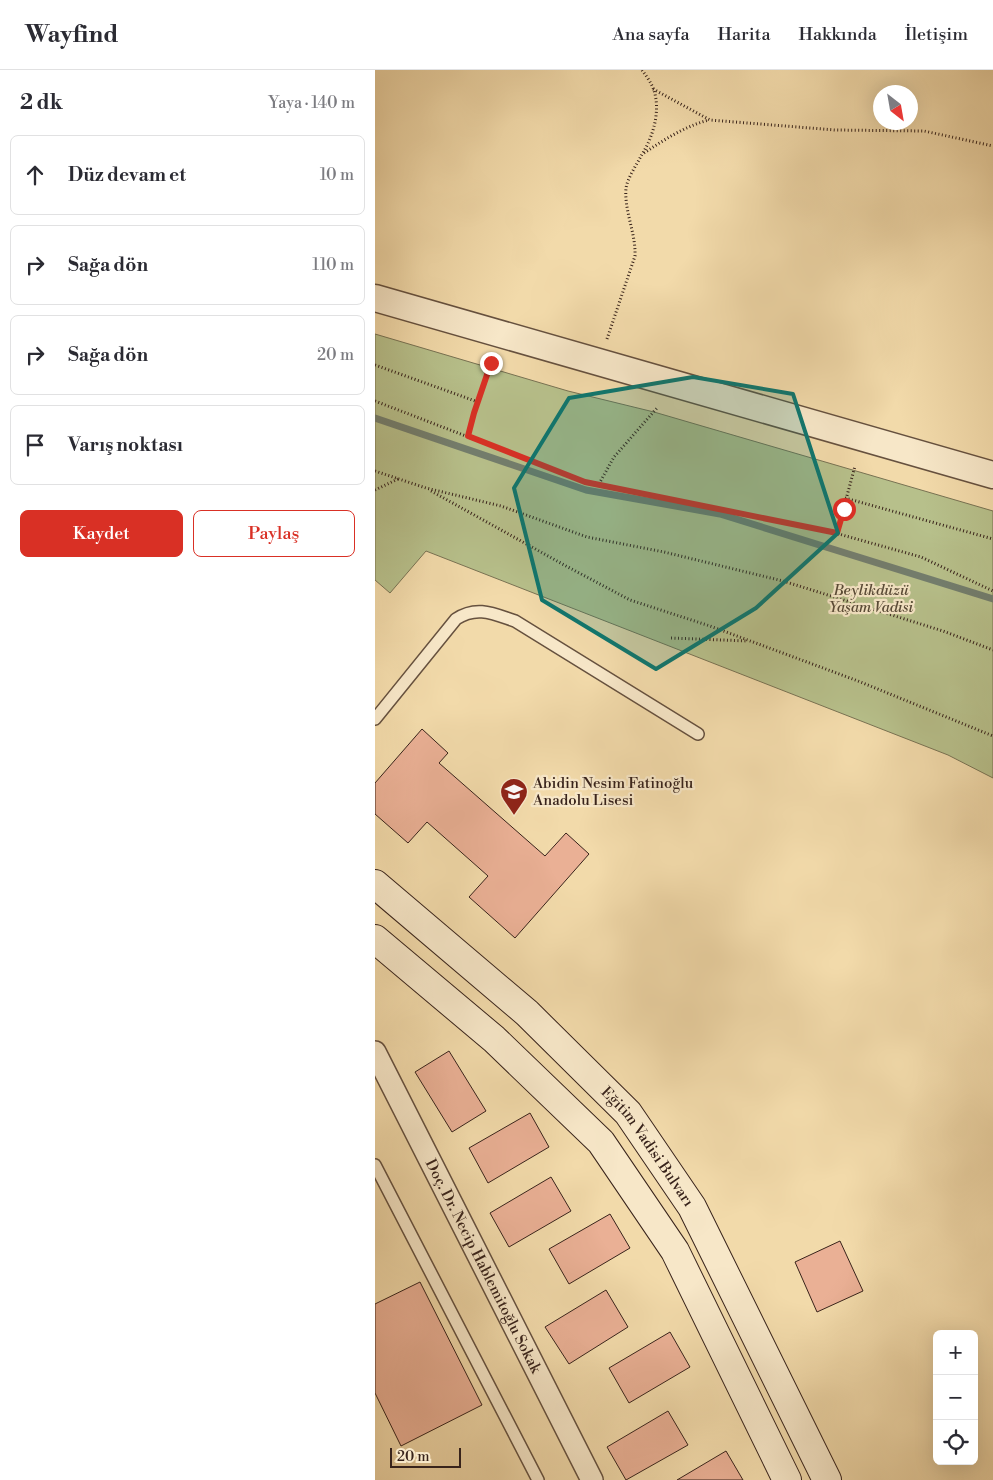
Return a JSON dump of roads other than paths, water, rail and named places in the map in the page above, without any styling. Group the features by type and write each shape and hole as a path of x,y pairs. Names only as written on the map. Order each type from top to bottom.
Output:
{"main road":[{"name":"Eğitim Vadisi Bulvarı","path":"375,884 527,1012 628,1113 692,1207 827,1480"},
{"path":"375,940 494,1039 601,1142 675,1251 787,1480"}],"street":[{"path":"375,298 993,475"},
{"name":"Doç. Dr. Necip Hablemitoğlu Sokak","path":"375,1052 592,1480"}],"lane":[{"path":"375,718 457,619 473,611 484,611 515,621 698,734"},
{"path":"375,1165 538,1480"}],"waterway":[{"path":"375,418 586,490 720,514 993,599"}],"place":[{"name":"Abidin Nesim Fatinoğlu Anadolu Lisesi","path":"514,816"}],"park label":[{"name":"Beylikdüzü Yaşam Vadisi","path":"871,598"}]}
